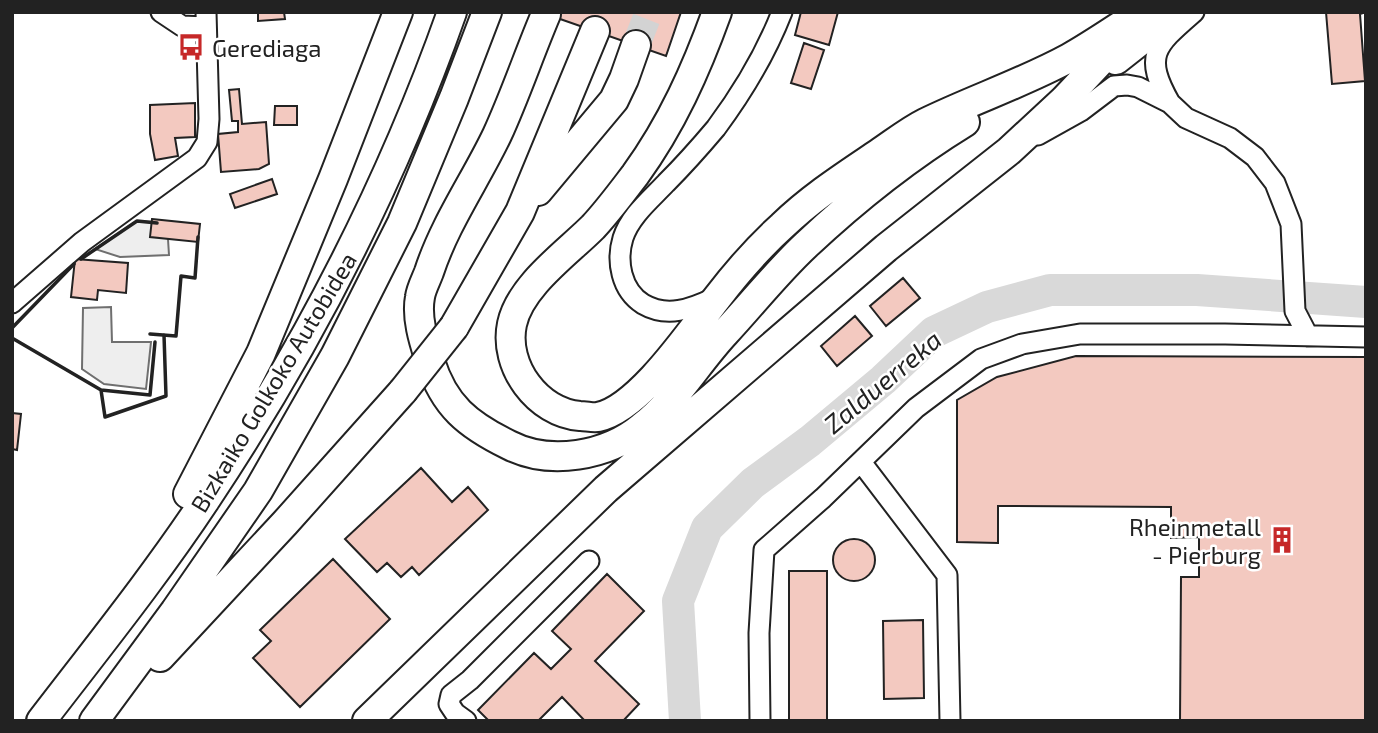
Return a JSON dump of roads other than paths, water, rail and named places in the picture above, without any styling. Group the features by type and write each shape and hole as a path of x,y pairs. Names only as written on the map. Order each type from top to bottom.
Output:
{"highway":[{"path":"149,579 178,513 261,353 398,12"},
{"name":"Bizkaiko Golkoko Autobidea","path":"41,721 206,499 313,324 394,160 452,12"},
{"name":"Bizkaiko Golkoko Autobidea","path":"94,721 258,491 335,356 402,223 487,12"},
{"path":"717,12 700,60 679,106 635,175 596,224 542,275 522,302 512,325 516,365 524,381 548,405 573,415 598,418 627,404 674,353 718,296 780,227 820,192 922,125 1069,58"},
{"path":"546,14 496,135 434,256 419,299 422,337 436,380 453,409 478,429 520,451 577,455 597,451 642,428 804,246 887,174 933,141 1144,12"},
{"path":"368,721 606,489 886,248 1009,151 1064,100 1144,12"},
{"path":"1064,100 1177,12"},
{"path":"100,721 285,523 402,391 454,327 520,212 595,31"},
{"path":"520,212 614,100 636,46"}],"street":[{"path":"12,303 82,242 197,158 207,142 209,119 206,19 182,26 161,12"},
{"path":"718,296 694,308 679,311 662,311 643,303 630,293 623,279 620,262 624,237 635,216 716,127 749,77 782,12"},
{"path":"1170,103 1157,79 1154,63 1159,47 1194,12"},
{"path":"1009,151 1080,111 1114,86 1138,87 1170,103 1186,118 1230,138 1255,157 1275,183 1291,224 1295,311 1308,336"},
{"path":"760,721 759,633 764,550 823,498 916,408 981,359 1022,344 1080,334 1366,337"},
{"path":"860,462 947,575 950,721"},
{"path":"466,721 455,713 449,704 451,695 470,680 589,561"}],"waterway":[{"name":"Zalduerreka","path":"685,721 678,601 707,528 753,483 810,441 883,380 934,332 987,307 1050,290 1197,290 1366,302"}],"tunnel":[{"path":"636,45 649,12"}],"place":[{"name":"Gerediaga","path":"191,47"},
{"name":"Rheinmetall - Pierburg","path":"1282,540"}]}
